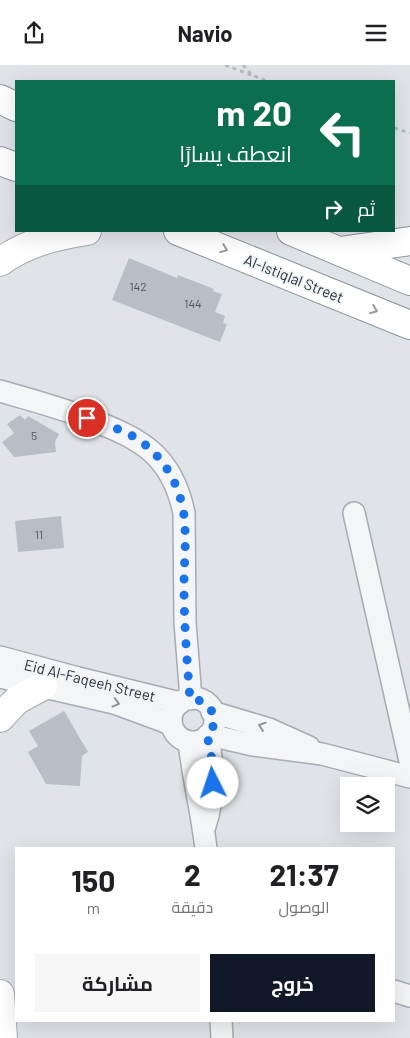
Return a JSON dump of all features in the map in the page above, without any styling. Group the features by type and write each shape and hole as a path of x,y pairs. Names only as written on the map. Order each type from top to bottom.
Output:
{"main road":[{"path":"0,99 15,106"},
{"path":"0,161 15,167"},
{"path":"0,262 16,251 35,242 82,232"},
{"name":"Al-Istiqlal Street","path":"180,232 410,325"},
{"path":"293,232 410,281"},
{"path":"338,251 410,241"},
{"path":"0,718 17,701 43,687"},
{"path":"0,994 3,1038"}],"street":[{"path":"0,391 69,411 122,431 148,448 168,471 181,498 184,513 185,701"},
{"path":"354,513 410,761"},
{"name":"Eid Al-Faqeeh Street","path":"0,657 171,724"},
{"name":"Eid Al-Faqeeh Street","path":"0,677 43,687 78,686 185,701"},
{"path":"205,839 194,785 202,738 214,724 212,712 203,701 185,701 173,710 171,724 177,736 202,738 322,754 410,777"},
{"path":"212,712 269,729 322,754"},
{"path":"395,991 410,996"},
{"path":"221,1022 222,1038"}],"path":[{"path":"225,65 264,80"},
{"path":"243,65 252,75"},
{"path":"395,128 410,133"}],"building":[{"path":"129,258 177,278 178,275 222,294 215,312 225,316 223,323 227,324 220,342 112,300"},
{"path":"20,415 25,420 28,416 59,434 55,442 56,452 14,457 2,442 14,433 7,424"},
{"path":"61,516 64,548 18,552 15,521"},
{"path":"64,711 88,752 82,756 80,786 46,784 28,752 38,746 29,731"}],"route":[{"path":"87,418 122,431 148,448 168,471 176,484 181,498 186,528 184,622 190,699 203,701 208,705 214,717 212,730 207,736 211,751 213,783"}]}
